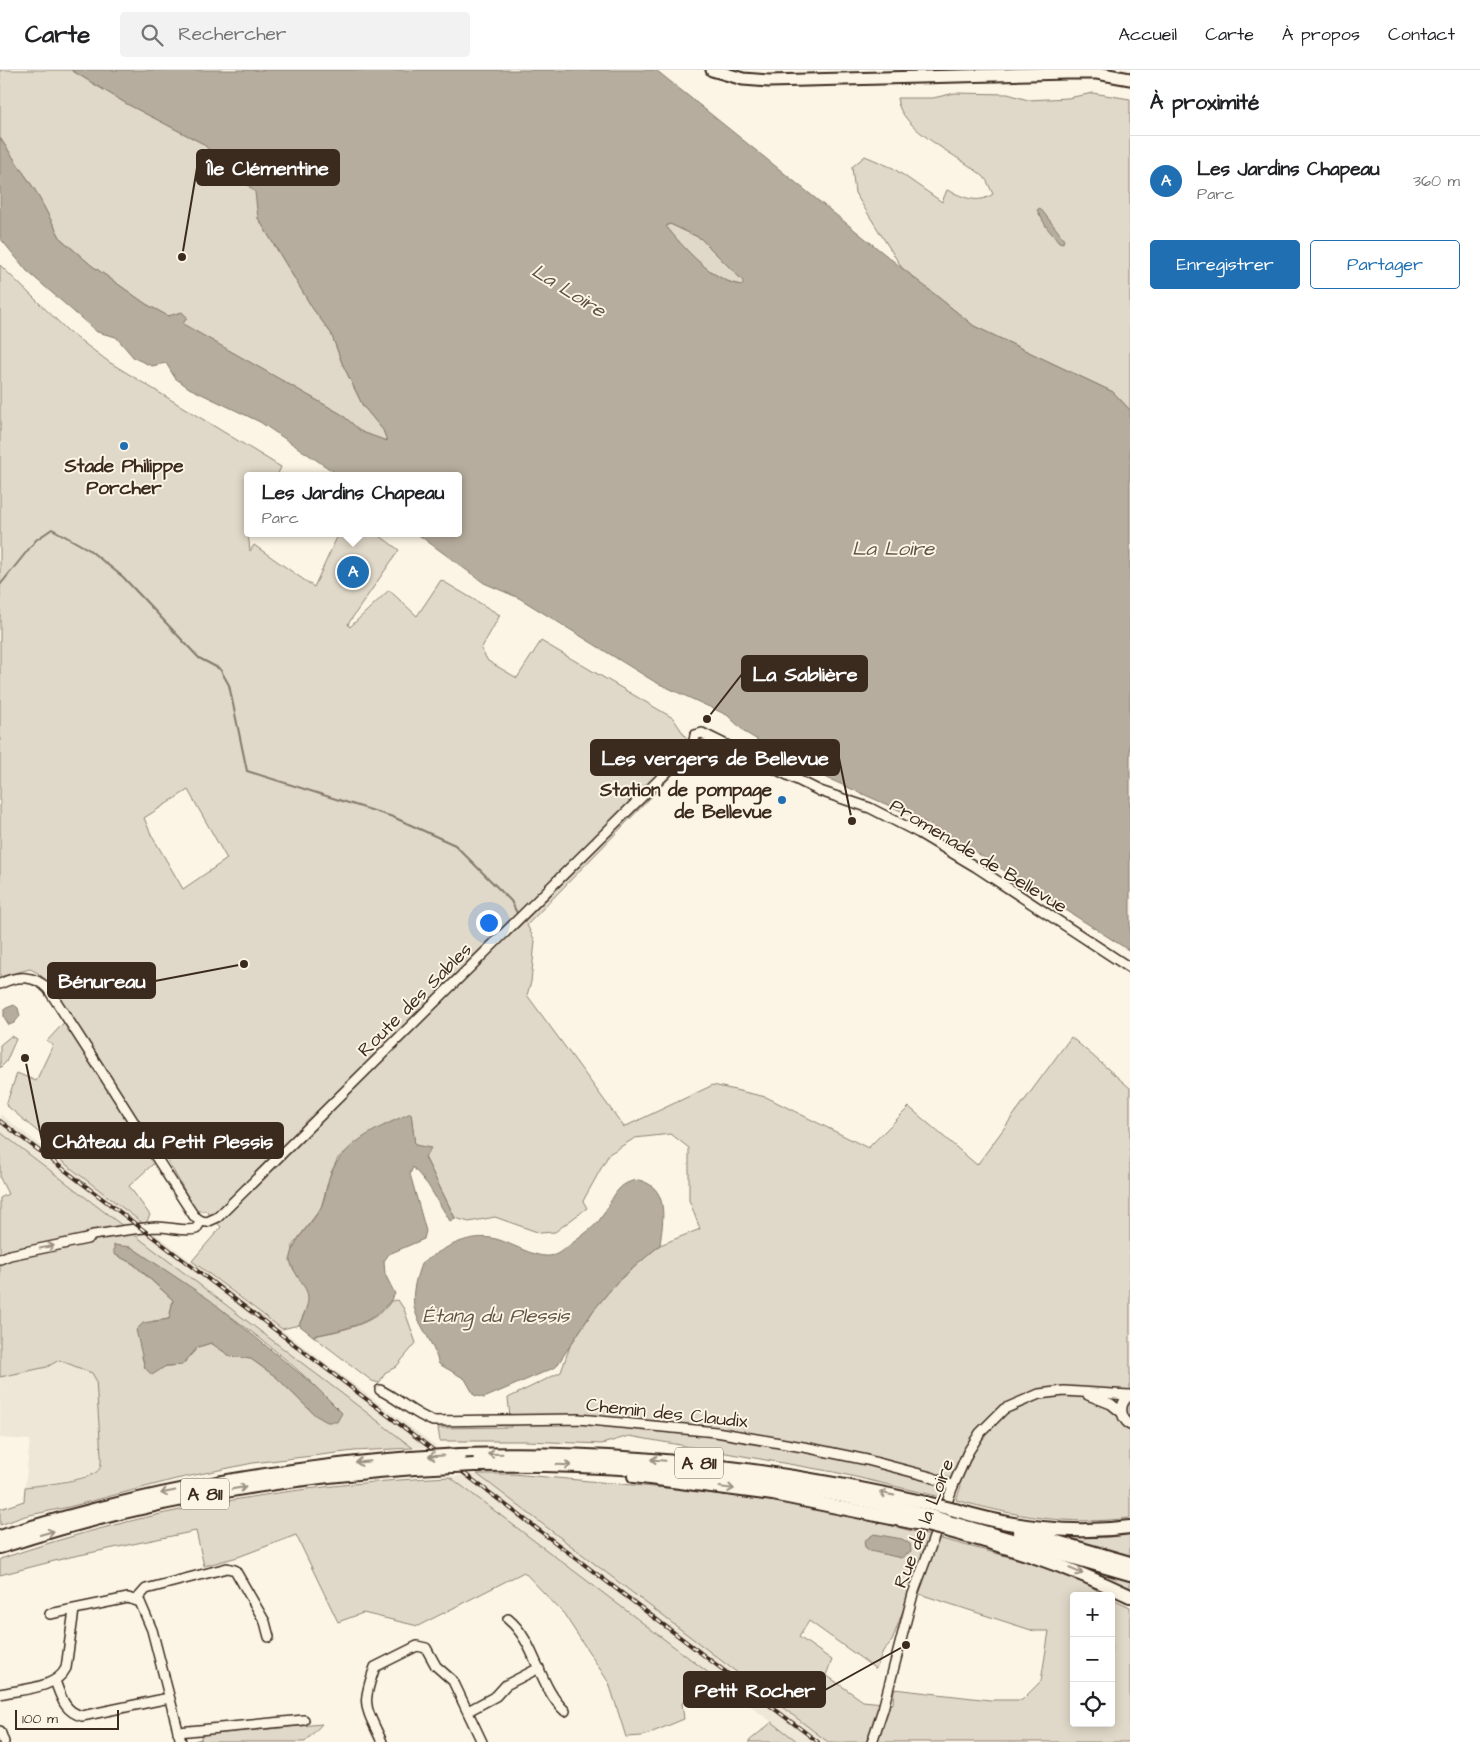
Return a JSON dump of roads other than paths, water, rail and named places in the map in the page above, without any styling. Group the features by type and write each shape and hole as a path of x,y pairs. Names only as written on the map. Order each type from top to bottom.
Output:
{"highway":[{"name":"A 811","path":"0,1547 98,1518 216,1492 460,1455 569,1455 710,1465 828,1482 930,1515 1130,1574"},
{"name":"A 811","path":"0,1536 108,1505 196,1486 320,1466 413,1463 595,1466 598,1472 930,1515"},
{"path":"930,1515 950,1521 1095,1579 1130,1596"},
{"name":"A 811","path":"950,1521 976,1517 983,1521 1130,1563"},
{"path":"976,1517 1050,1529 1099,1530 1130,1527"}],"main road":[{"path":"712,70 743,79 769,81 1068,73 1097,73 1130,79"}],"street":[{"name":"Promenade de Bellevue","path":"700,741 722,745 820,791 870,808 919,833 976,867 1130,968"},
{"name":"Route des Sables","path":"0,1259 10,1255 87,1239 93,1235 152,1227 171,1227 186,1231 196,1229 201,1222 218,1218 686,752 700,741"},
{"path":"0,984 22,978 35,978 48,989 137,1123 146,1142 194,1216 201,1222"},
{"name":"Chemin des Claudix","path":"380,1390 394,1396 418,1415 433,1421 506,1418 579,1419 716,1432 801,1446 867,1460 924,1475 953,1486"},
{"name":"Rue de la Loire","path":"872,1742 884,1709 913,1594 953,1486 973,1442 986,1424 1004,1409 1027,1398 1051,1392 1130,1395"},
{"name":"Rue de la Loire","path":"1085,1394 1111,1404 1122,1412"},
{"path":"1130,1395 1124,1401 1122,1412 1124,1419 1130,1425"},
{"path":"137,1599 146,1589 227,1568 235,1570 265,1622 269,1637"},
{"path":"50,1614 123,1598 137,1599 143,1605 146,1612 181,1742"},
{"path":"0,1694 55,1682 63,1675 66,1668 74,1610"},
{"path":"508,1619 519,1628 554,1699 565,1712"},
{"path":"382,1742 365,1704 365,1696 375,1667 417,1646 426,1648 436,1666 453,1681 482,1742"},
{"path":"468,1711 496,1696 506,1685 539,1668"},
{"path":"55,1682 66,1707 70,1712 82,1716 169,1698"},
{"path":"178,1732 304,1720"},
{"path":"0,1731 4,1742"}],"water":[{"name":"La Loire","path":"71,70 656,70 974,326 1113,392 1130,410 1130,951 952,837 917,818 802,767 746,733 727,715 655,682 519,598 484,583 421,537 462,537 462,472 334,472 260,422 189,388 175,378 166,363 152,366 134,358 116,337 97,332 27,271 0,238 0,138 35,190 61,239 91,265 146,304 168,316 182,312 187,317 183,324 341,414 362,432 387,441 383,430 363,406 342,363 331,333 313,309 258,218 255,192 202,143 127,104","holes":["670,224 700,238 743,281 743,285 732,283 711,271 700,263 666,226"]},
{"path":"1040,208 1064,239 1063,243 1059,242 1047,228 1037,210"},
{"path":"14,1005 18,1008 20,1016 14,1023 9,1025 4,1017 4,1009"},
{"path":"411,1113 415,1145 431,1148 425,1157 455,1218 450,1221 428,1185 413,1167 410,1174 426,1231 424,1239 389,1254 384,1261 385,1274 395,1294 388,1304 370,1319 349,1328 313,1336 299,1325 305,1313 308,1297 290,1261 295,1245 320,1209 331,1173 345,1152 365,1136"},
{"path":"104,1132 115,1137 118,1152 110,1153 104,1150 100,1143 100,1135"},
{"name":"Étang du Plessis","path":"639,1180 649,1184 660,1197 663,1216 660,1245 617,1282 593,1311 556,1367 484,1398 474,1395 465,1379 439,1364 414,1307 415,1282 421,1264 453,1244 481,1237 498,1240 542,1256 557,1254 596,1224 623,1185"},
{"path":"114,1245 131,1247 210,1300 315,1386 342,1413 337,1422 327,1422 315,1415 276,1377 251,1359 230,1356 211,1343 198,1347 182,1365 166,1366 152,1375 145,1368 136,1330 143,1323 169,1319 173,1300 134,1264 114,1254"},
{"path":"874,1534 902,1539 910,1544 911,1551 901,1558 870,1551 865,1547 864,1541"}],"waterway":[{"path":"0,585 36,540 52,529 88,549 123,577 199,658 220,669 229,685 247,771 393,817 455,845 511,901 517,913"}],"railway":[{"path":"0,1121 818,1742"}],"place":[{"name":"Île Clémentine","path":"182,257"},
{"name":"Stade Philippe Porcher","path":"124,446"},
{"name":"Les Jardins Chapeau","path":"353,572"},
{"name":"La Sablière","path":"707,719"},
{"name":"Station de pompage de Bellevue","path":"782,800"},
{"name":"Les vergers de Bellevue","path":"852,821"},
{"name":"Bénureau","path":"244,964"},
{"name":"Château du Petit Plessis","path":"25,1058"},
{"name":"Petit Rocher","path":"906,1645"}]}
